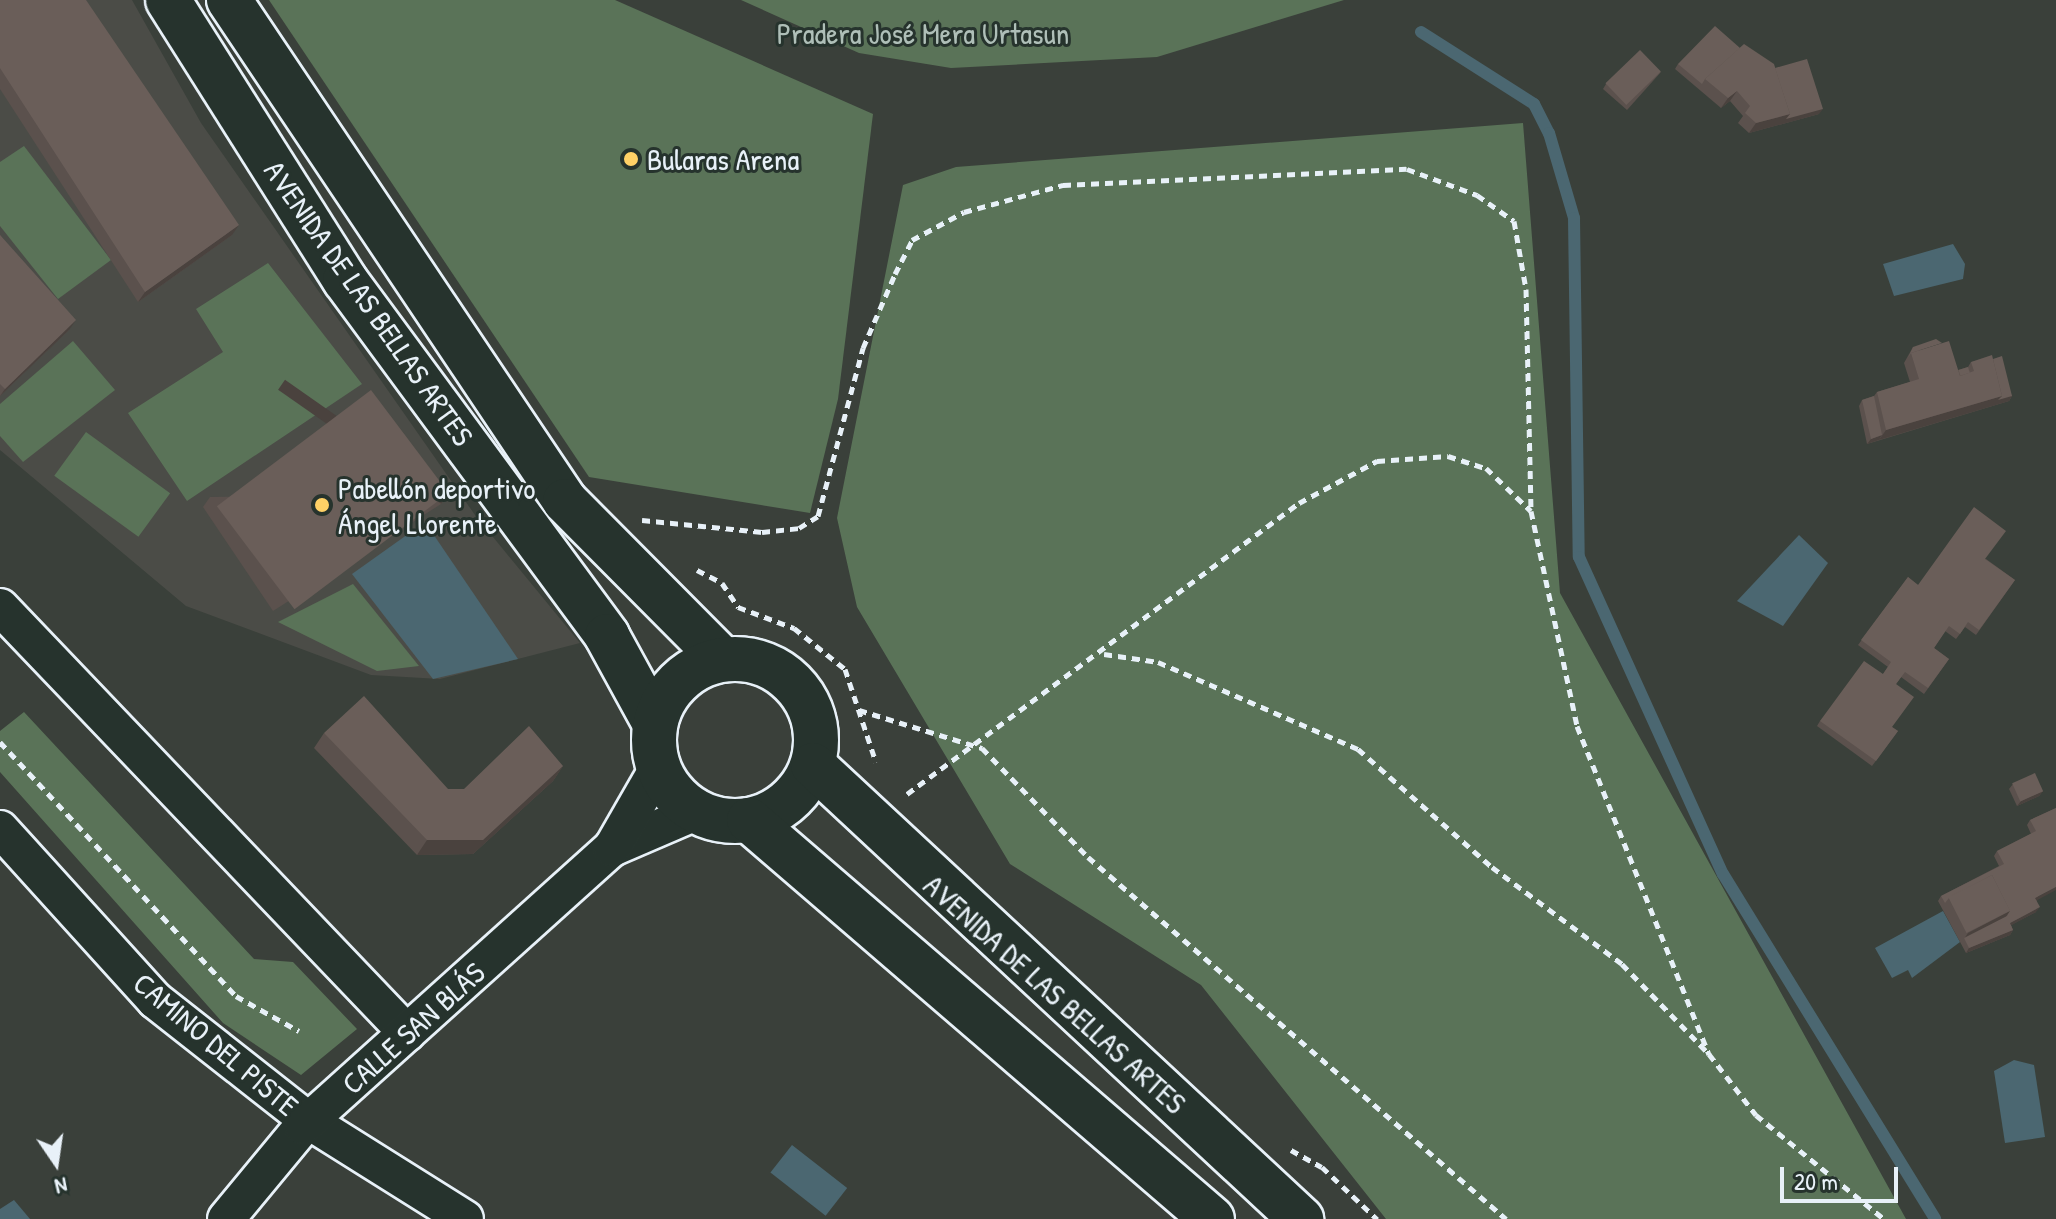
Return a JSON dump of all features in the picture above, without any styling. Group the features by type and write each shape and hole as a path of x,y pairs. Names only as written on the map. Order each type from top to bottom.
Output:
{"street":[{"name":"AVENIDA DE LAS BELLAS ARTES","path":"168,0 345,280 607,636 654,722"},
{"name":"AVENIDA DE LAS BELLAS ARTES","path":"229,0 565,501 721,658"},
{"path":"0,607 407,1033"},
{"path":"749,820 789,801 813,765 816,723 797,685 763,662 721,658 677,680 654,722 658,768 696,812 749,820 1212,1219"},
{"name":"AVENIDA DE LAS BELLAS ARTES","path":"813,765 1301,1219"},
{"name":"CALLE SAN BLÁS","path":"226,1219 309,1121 612,848 658,768"},
{"name":"CALLE SAN BLÁS","path":"612,848 696,812"},
{"name":"CAMINO DEL PISTE","path":"0,829 155,1000 309,1121 465,1219"}],"path":[{"path":"640,520 762,532 799,528 818,516 863,348 895,274 912,240 964,212 1063,185 1407,169 1477,195 1514,221 1526,289 1531,511 1577,726 1709,1054"},
{"path":"906,795 1103,654 1299,503 1377,461 1448,456 1486,468 1531,511"},
{"path":"633,513 658,536"},
{"path":"688,562 722,583 738,607 794,628 845,669 881,768"},
{"path":"1103,654 1158,662 1358,749 1492,867 1622,964 1709,1054 1756,1115 1884,1219"},
{"path":"858,709 972,745 1088,857 1506,1219"},
{"path":"0,742 236,996 299,1031"},
{"path":"898,786 916,806"},
{"path":"1284,1146 1322,1167 1377,1219"}],"shaded area":[{"path":"0,0 132,0 201,123 475,515 580,643 440,679 371,675 186,606 0,450"}],"green space":[{"path":"269,0 615,0 873,114 838,399 810,513 589,477"},
{"name":"Pradera José Mera Urtasun","path":"741,0 1344,0 1157,57 951,68 859,53"},
{"path":"1523,123 1560,593 1906,1219 1386,1219 1201,985 1010,864 857,607 837,518 903,185 956,167"},
{"path":"24,146 111,260 58,299 0,226 0,162"},
{"path":"268,263 362,384 187,501 128,413 223,352 196,309"},
{"path":"73,341 115,390 23,462 0,436 0,404"},
{"path":"86,432 170,493 138,537 54,476"},
{"path":"353,584 419,666 377,671 278,622"},
{"path":"24,712 254,959 293,962 357,1029 301,1075 223,1023 0,772 0,731"}],"water":[{"path":"1953,244 1965,264 1963,279 1894,296 1883,264"},
{"path":"425,522 518,659 433,679 352,574"},
{"path":"1799,535 1828,563 1783,626 1737,601"},
{"path":"1943,911 1960,942 1912,978 1908,970 1892,978 1875,948"},
{"path":"2014,1060 2034,1065 2045,1137 2005,1143 1994,1071"},
{"path":"792,1145 847,1188 826,1216 770,1173"},
{"path":"14,1200 30,1219 0,1219 0,1209"}],"building":[{"path":"0,0 86,0 239,225 145,292 0,68"},
{"path":"1715,26 1740,48 1702,84 1678,64"},
{"path":"1744,44 1774,64 1790,114 1756,123 1745,113 1750,106 1737,91 1728,98 1705,79"},
{"path":"1640,50 1661,72 1626,105 1605,83"},
{"path":"1807,59 1823,109 1786,119 1790,114 1775,68"},
{"path":"0,235 76,320 5,389 0,384"},
{"path":"1936,339 1942,343 1911,353 1908,358 1913,347"},
{"path":"1949,341 1960,376 1974,371 1971,362 1992,355 2002,396 1886,430 1877,392 1919,379 1911,353"},
{"path":"2002,356 2012,396 1998,400 2002,396 1993,359"},
{"path":"1968,367 1970,373 1960,376 1958,370"},
{"name":"Pabellón deportivo Ángel Llorente","path":"371,390 449,493 294,609 217,506"},
{"path":"1874,396 1882,435 1871,439 1862,400"},
{"path":"1974,507 2006,531 1985,559 2015,580 1979,630 1968,622 1960,634 1949,626 1934,648 1949,659 1928,688 1905,672 1896,684 1914,697 1892,727 1898,731 1876,761 1820,721 1864,661 1883,674 1891,662 1861,640 1908,577 1918,585"},
{"path":"364,696 448,789 464,789 529,726 563,766 483,840 427,840 324,733"},
{"path":"2035,773 2043,791 2020,801 2012,783"},
{"path":"2056,808 2056,887 2035,898 2040,907 2010,923 2013,930 1969,948 1964,938 2007,916 2010,911 1992,875 1945,903 1941,896 2004,864 1997,851 2036,831 2030,820"},
{"path":"1992,875 2010,911 1967,933 1948,897"}],"waterway":[{"path":"1421,32 1534,104 1549,133 1574,218 1579,557 1723,874 1935,1219"}],"place":[{"name":"Bularas Arena","path":"631,159"},
{"name":"Pabellón deportivo Ángel Llorente","path":"322,505"}]}
